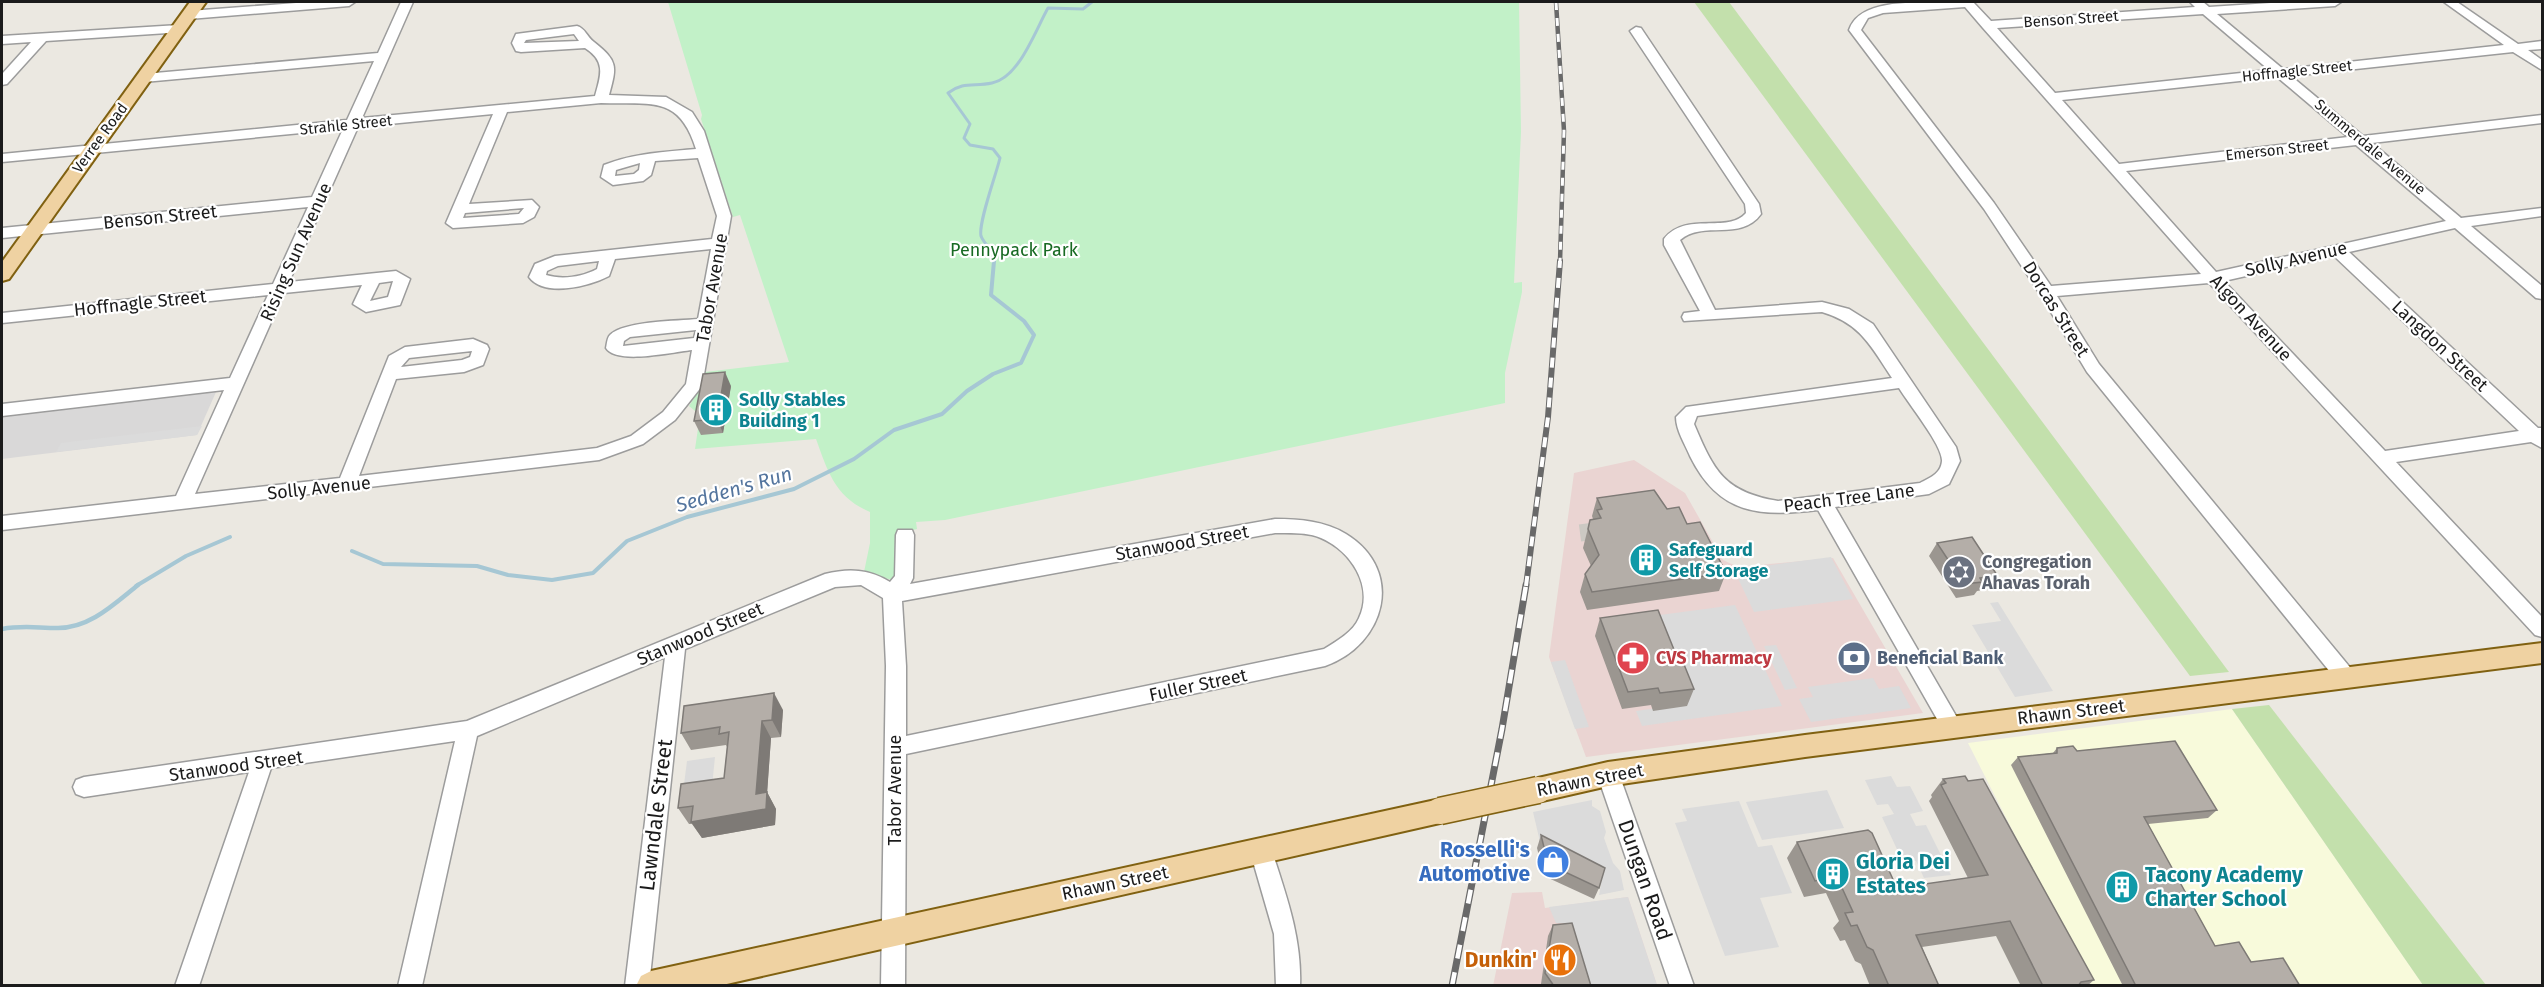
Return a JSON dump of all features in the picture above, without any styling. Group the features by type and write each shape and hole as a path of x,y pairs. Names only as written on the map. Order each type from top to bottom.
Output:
{"main road":[{"name":"Verree Road","path":"2,275 194,8"},
{"name":"Rhawn Street","path":"651,986 1608,774 1952,727 2542,653"}],"street":[{"path":"194,8 349,2"},
{"name":"Rising Sun Avenue","path":"183,501 407,2"},
{"name":"Algon Avenue","path":"1968,2 2118,168 2213,278 2379,458 2542,629"},
{"name":"Dorcas Street","path":"1968,2 1873,11 1858,20 1855,30 1989,206 2048,292 2093,368 2256,571 2346,677"},
{"name":"Benson Street","path":"1987,25 2201,6 2335,2"},
{"path":"2450,2 2542,66"},
{"name":"Summerdale Avenue","path":"2201,6 2363,140 2542,294"},
{"path":"2,40 179,29"},
{"path":"1636,31 1752,204 1754,214 1746,223 1686,230 1676,234 1672,239 1672,245 1710,315"},
{"path":"2,81 41,39"},
{"path":"588,44 608,60 609,69 601,99"},
{"name":"Hoffnagle Street","path":"2052,97 2542,45"},
{"path":"144,78 383,56"},
{"name":"Strahle Street","path":"2,158 601,99 666,101 687,115"},
{"path":"459,209 501,110"},
{"name":"Tabor Avenue","path":"635,441 669,416 694,386 721,243 724,216 697,131 687,115"},
{"name":"Emerson Street","path":"2118,168 2542,119"},
{"path":"648,160 704,153"},
{"name":"Benson Street","path":"2,233 318,201"},
{"name":"Solly Avenue","path":"2048,292 2213,278 2458,223 2542,212"},
{"path":"608,255 721,243"},
{"name":"Langdon Street","path":"2337,250 2540,437"},
{"name":"Hoffnagle Street","path":"2,318 373,279"},
{"path":"1690,318 1822,307 1855,319 1866,328 1903,382"},
{"path":"702,343 621,352 614,348 616,338 627,332 704,324"},
{"path":"346,485 389,374"},
{"path":"2,410 237,382"},
{"name":"Peach Tree Lane","path":"1903,382 1947,447 1951,461 1948,471 1935,485 1923,489 1778,508 1740,500 1724,491 1707,475 1685,424 1685,417 1692,411 1704,407 1903,382"},
{"path":"2379,458 2540,437"},
{"name":"Solly Avenue","path":"2,523 599,454 635,441"},
{"path":"1823,502 1952,727"},
{"name":"Stanwood Street","path":"84,787 468,730 839,577 864,577 881,585 892,595 1275,526 1304,526 1315,530"},
{"name":"Fuller Street","path":"895,747 1325,658 1355,638 1368,620 1374,597 1363,560 1349,545 1315,530"},
{"path":"892,595 904,578 905,535"},
{"name":"Tabor Avenue","path":"892,595 896,666 893,986"},
{"name":"Lawndale Street","path":"637,986 676,644"},
{"path":"410,986 468,730"},
{"path":"187,986 263,762"},
{"name":"Dungan Road","path":"1608,774 1682,986"},
{"path":"1261,851 1287,943 1291,963 1288,986"}],"shaded area":[{"path":"216,392 197,435 2,459 2,417"},
{"path":"202,426 197,435 56,452 61,443"},
{"path":"1634,460 1685,493 1723,560 1738,567 1833,558 1923,713 1586,757 1549,657 1574,473"},
{"path":"1831,557 1853,599 1754,612 1734,570"},
{"path":"1998,602 2053,691 2015,697 1972,625 2001,621 1990,603"},
{"path":"1735,605 1782,706 1642,726 1636,711 1686,704 1655,630 1666,628 1660,615"},
{"path":"1776,645 1797,688 1785,690 1764,646"},
{"path":"1565,660 1589,727 1575,729 1551,662"},
{"path":"1873,678 1879,689 1899,686 1911,708 1811,722 1799,699 1813,697 1808,687"},
{"path":"2232,709 2423,985 2091,985 1968,743"},
{"path":"715,757 711,796 682,800 687,761"},
{"path":"1891,776 1897,787 1910,786 1923,811 1910,814 1916,826 1926,825 1951,875 1924,878 1916,861 1902,860 1882,817 1894,814 1888,804 1877,805 1865,780"},
{"path":"1827,790 1844,828 1762,840 1746,802"},
{"path":"1592,800 1592,806 1600,811 1606,832 1604,838 1613,863 1620,871 1624,890 1599,895 1602,879 1541,846 1533,812"},
{"path":"1739,801 1758,847 1772,845 1792,893 1760,898 1779,947 1725,956 1675,823 1687,821 1682,809"},
{"path":"1542,892 1545,908 1628,897 1657,985 1493,986 1512,893"},
{"path":"1628,897 1657,985 1585,985 1566,923 1556,923 1549,907"}],"green space":[{"name":"Pennypack Park","path":"668,2 1519,2 1521,132 1514,283 1522,282 1522,292 1505,373 1505,403 945,520 916,522 917,529 899,533 899,577 892,580 864,572 870,543 870,512 848,499 834,482 816,439 695,449 700,415 689,406 699,390 705,372 789,362 740,215 733,217 701,119 702,115"},
{"path":"1694,2 1729,2 2229,672 2190,676"},
{"path":"2269,705 2486,985 2423,985 2232,709"}],"building":[{"path":"725,372 717,419 694,421 703,374"},
{"name":"Safeguard Self Storage","path":"1654,490 1667,509 1679,507 1687,524 1700,522 1726,573 1592,592 1585,574 1599,555 1588,529 1590,520 1601,518 1597,510 1602,509 1597,498"},
{"path":"1972,537 1997,575 1980,578 1982,582 1964,584 1937,543"},
{"path":"1658,610 1679,662 1683,662 1694,689 1660,693 1658,688 1628,692 1600,618"},
{"path":"774,693 772,720 762,721 756,794 767,792 766,809 691,822 693,806 678,808 681,784 724,778 729,732 719,734 720,727 681,733 684,706"},
{"name":"Tacony Academy Charter School","path":"2175,741 2217,810 2144,817 2215,946 2239,942 2251,962 2283,958 2300,986 2136,986 2018,757 2057,753 2057,748 2073,746 2077,751"},
{"name":"Gloria Dei Estates","path":"1965,776 1968,781 1983,779 2094,980 2081,982 2078,986 2043,986 2010,921 1916,935 1939,986 1889,986 1873,950 1867,947 1857,925 1851,926 1845,913 1853,912 1837,877 1815,881 1797,842 1868,830 1872,833 1896,886 1903,885 1904,887 1988,875 1941,785 1946,783 1943,779"},
{"path":"1541,835 1605,868 1599,888 1548,864"},
{"name":"Dunkin'","path":"1572,923 1591,986 1554,986 1545,973 1553,925"}],"waterway":[{"name":"Sedden's Run","path":"994,262 995,255 982,238 981,230 1000,158 993,149 970,145 964,138 970,124 948,93 964,86 992,83 1002,79 1018,63 1048,8 1083,9 1092,2"},
{"name":"Sedden's Run","path":"352,551 383,564 477,566 508,575 552,580 593,573 627,541 687,517 794,489 854,459 894,430 942,414 967,391 993,374 1021,363 1034,335 1024,321 991,295 994,261"},
{"name":"Sedden's Run","path":"136,586 186,556 230,537"},
{"name":"Sedden's Run","path":"2,629 58,628 81,624 101,614 138,585"}],"tunnel":[{"path":"1580,533 1610,529"}],"railway":[{"path":"1556,2 1564,131 1560,262"},
{"path":"1526,586 1548,417 1560,261"},
{"path":"1452,986 1502,729 1526,585"}],"place":[{"name":"Solly Stables Building 1","path":"716,410"},
{"name":"Safeguard Self Storage","path":"1646,560"},
{"name":"Congregation Ahavas Torah","path":"1959,572"},
{"name":"CVS Pharmacy","path":"1633,658"},
{"name":"Beneficial Bank","path":"1854,658"},
{"name":"Rosselli's Automotive","path":"1553,862"},
{"name":"Gloria Dei Estates","path":"1833,874"},
{"name":"Tacony Academy Charter School","path":"2122,887"},
{"name":"Dunkin'","path":"1560,960"}]}
